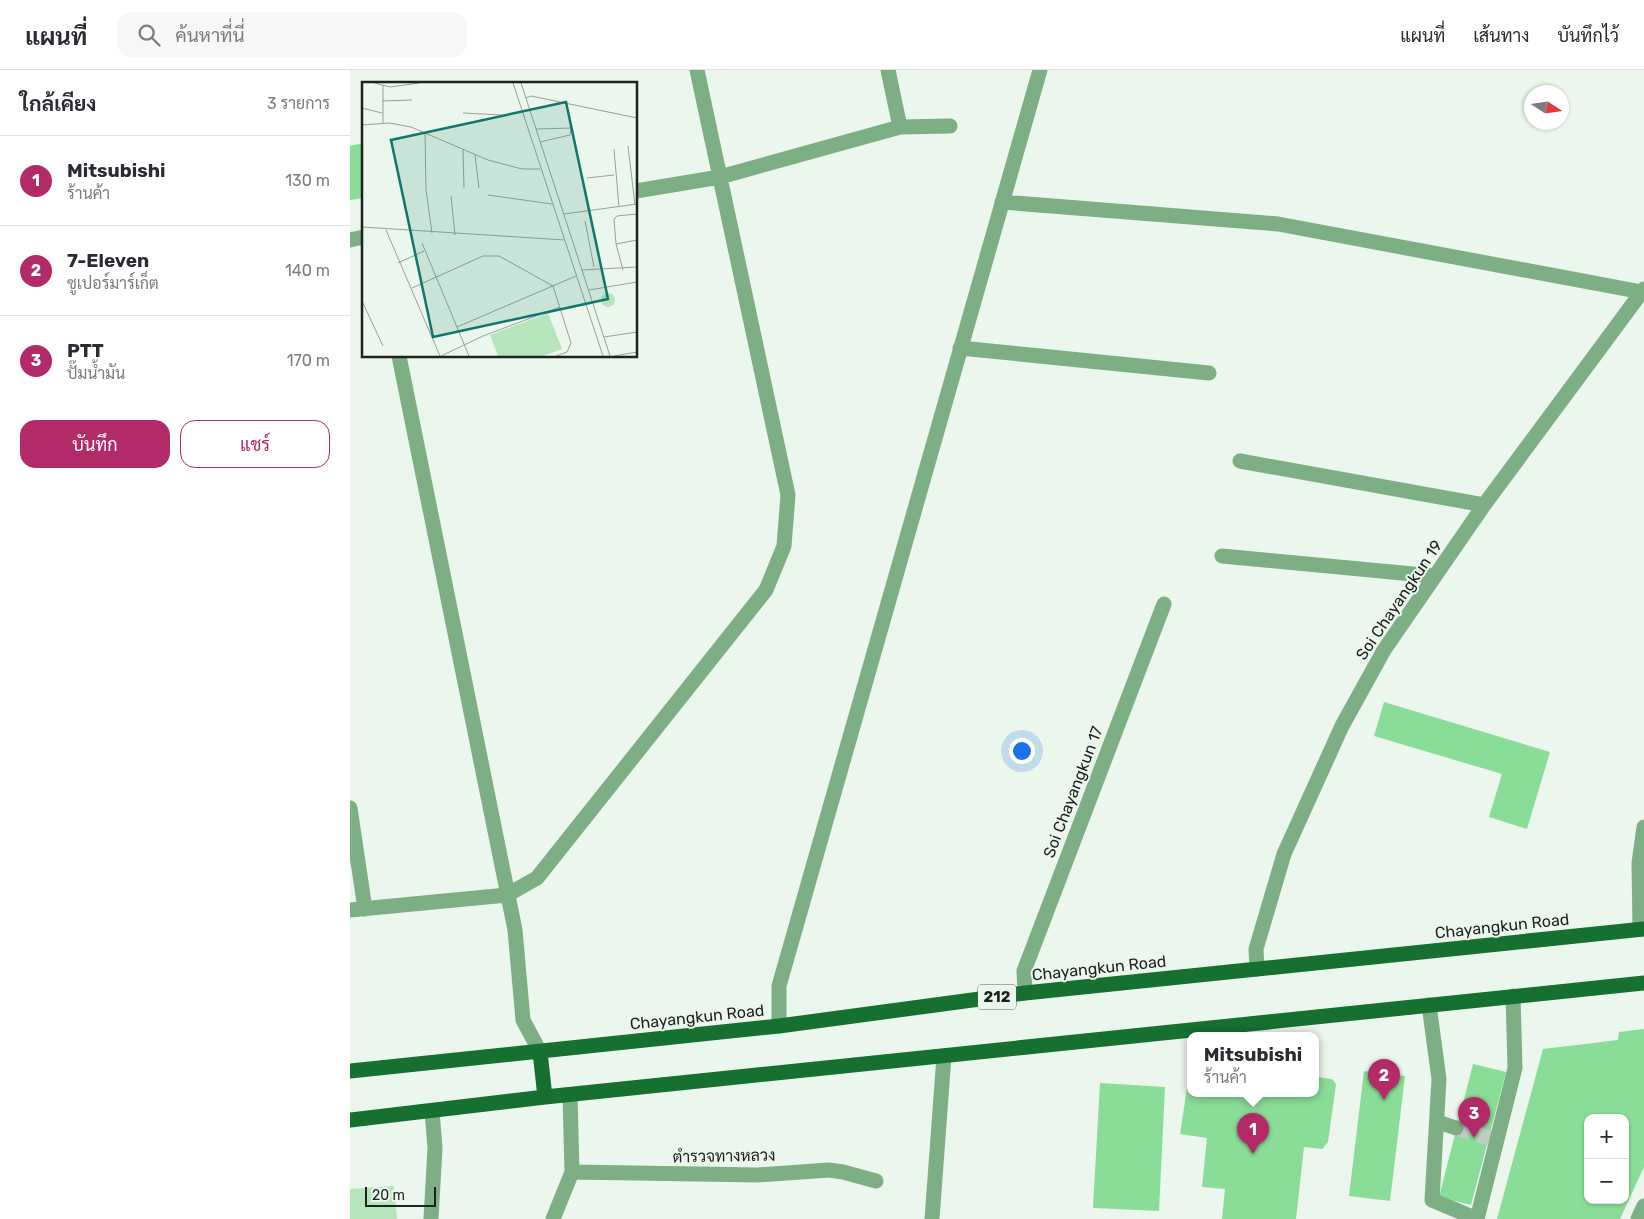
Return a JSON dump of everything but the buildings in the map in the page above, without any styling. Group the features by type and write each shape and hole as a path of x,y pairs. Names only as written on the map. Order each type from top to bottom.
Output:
{"main road":[{"name":"Chayangkun Road","path":"350,1071 779,1026 1025,993 1642,929"},
{"path":"350,1120 545,1097 1644,983"},
{"path":"540,1052 545,1097"}],"street":[{"path":"350,808 357,909 507,895 537,878 766,590 784,546 788,495 697,70"},
{"path":"888,70 900,127"},
{"path":"779,1026 779,986 1040,70"},
{"path":"638,191 720,176 900,127 950,126"},
{"path":"1002,202 1278,224 1643,290"},
{"name":"Soi Chayangkun 19","path":"1257,969 1256,949 1284,854 1342,726 1384,650 1484,506 1643,290"},
{"path":"960,348 1209,373"},
{"path":"399,358 515,930 523,1020 540,1052"},
{"path":"1240,460 1484,506"},
{"path":"1222,556 1434,576"},
{"name":"Soi Chayangkun 17","path":"1025,993 1024,971 1164,604"},
{"path":"1642,929 1639,863 1644,827"},
{"path":"1429,1005 1439,1079 1432,1200 1476,1219 1493,1140 1514,1068 1513,996"},
{"path":"932,1219 944,1056"},
{"path":"554,1219 572,1172 570,1095"},
{"path":"431,1219 435,1148 432,1111"},
{"path":"1438,1122 1456,1128"},
{"name":"ตำรวจทางหลวง","path":"572,1172 748,1175 829,1170 876,1181"},
{"path":"1638,1219 1644,1206"}],"green space":[{"path":"394,1186 397,1219 350,1219 350,1189"}],"tunnel":[{"path":"1456,1128 1490,1138"}],"place":[{"name":"7-Eleven","path":"1384,1100"},
{"name":"PTT","path":"1474,1138"},
{"name":"Mitsubishi","path":"1253,1154"}]}
